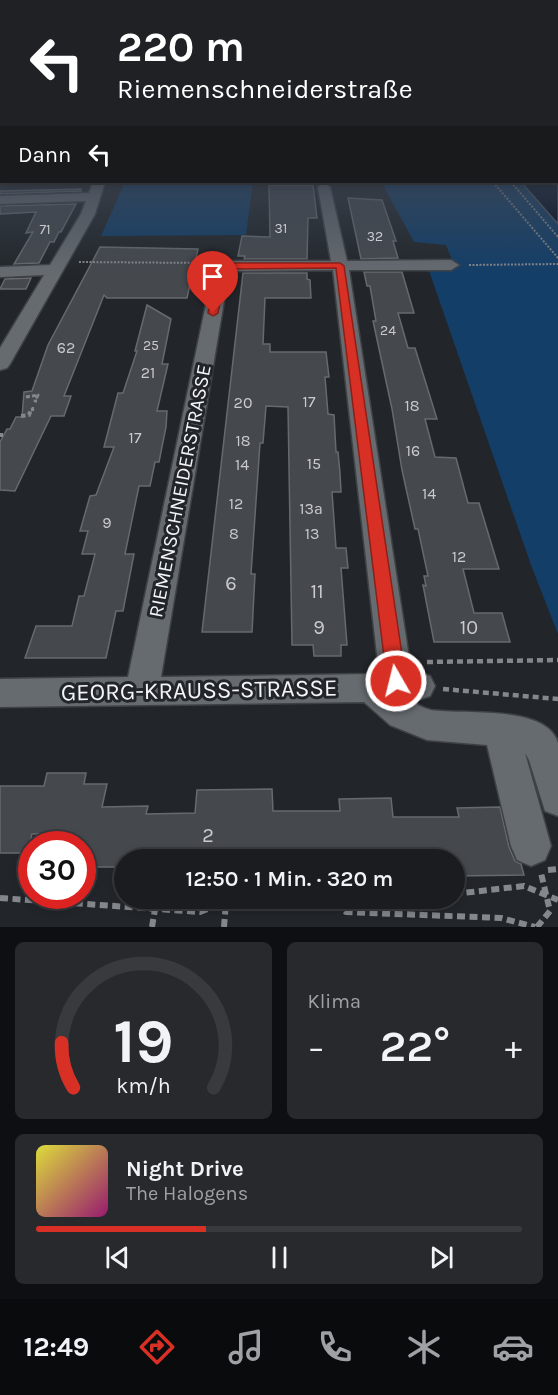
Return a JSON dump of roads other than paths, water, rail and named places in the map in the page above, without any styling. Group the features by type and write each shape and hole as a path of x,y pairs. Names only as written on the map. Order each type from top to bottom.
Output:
{"street":[{"path":"0,200 95,189"},
{"path":"0,364 88,214 97,189"},
{"path":"324,189 340,266 395,685 402,714 417,722 438,726 524,732 534,735 540,743 558,798"},
{"path":"340,266 451,265"},
{"name":"RIEMENSCHNEIDERSTRASSE","path":"142,690 222,266 340,266"},
{"path":"0,273 55,270"},
{"name":"GEORG-KRAUSS-STRASSE","path":"0,693 395,685"},
{"path":"501,730 545,858"}]}
